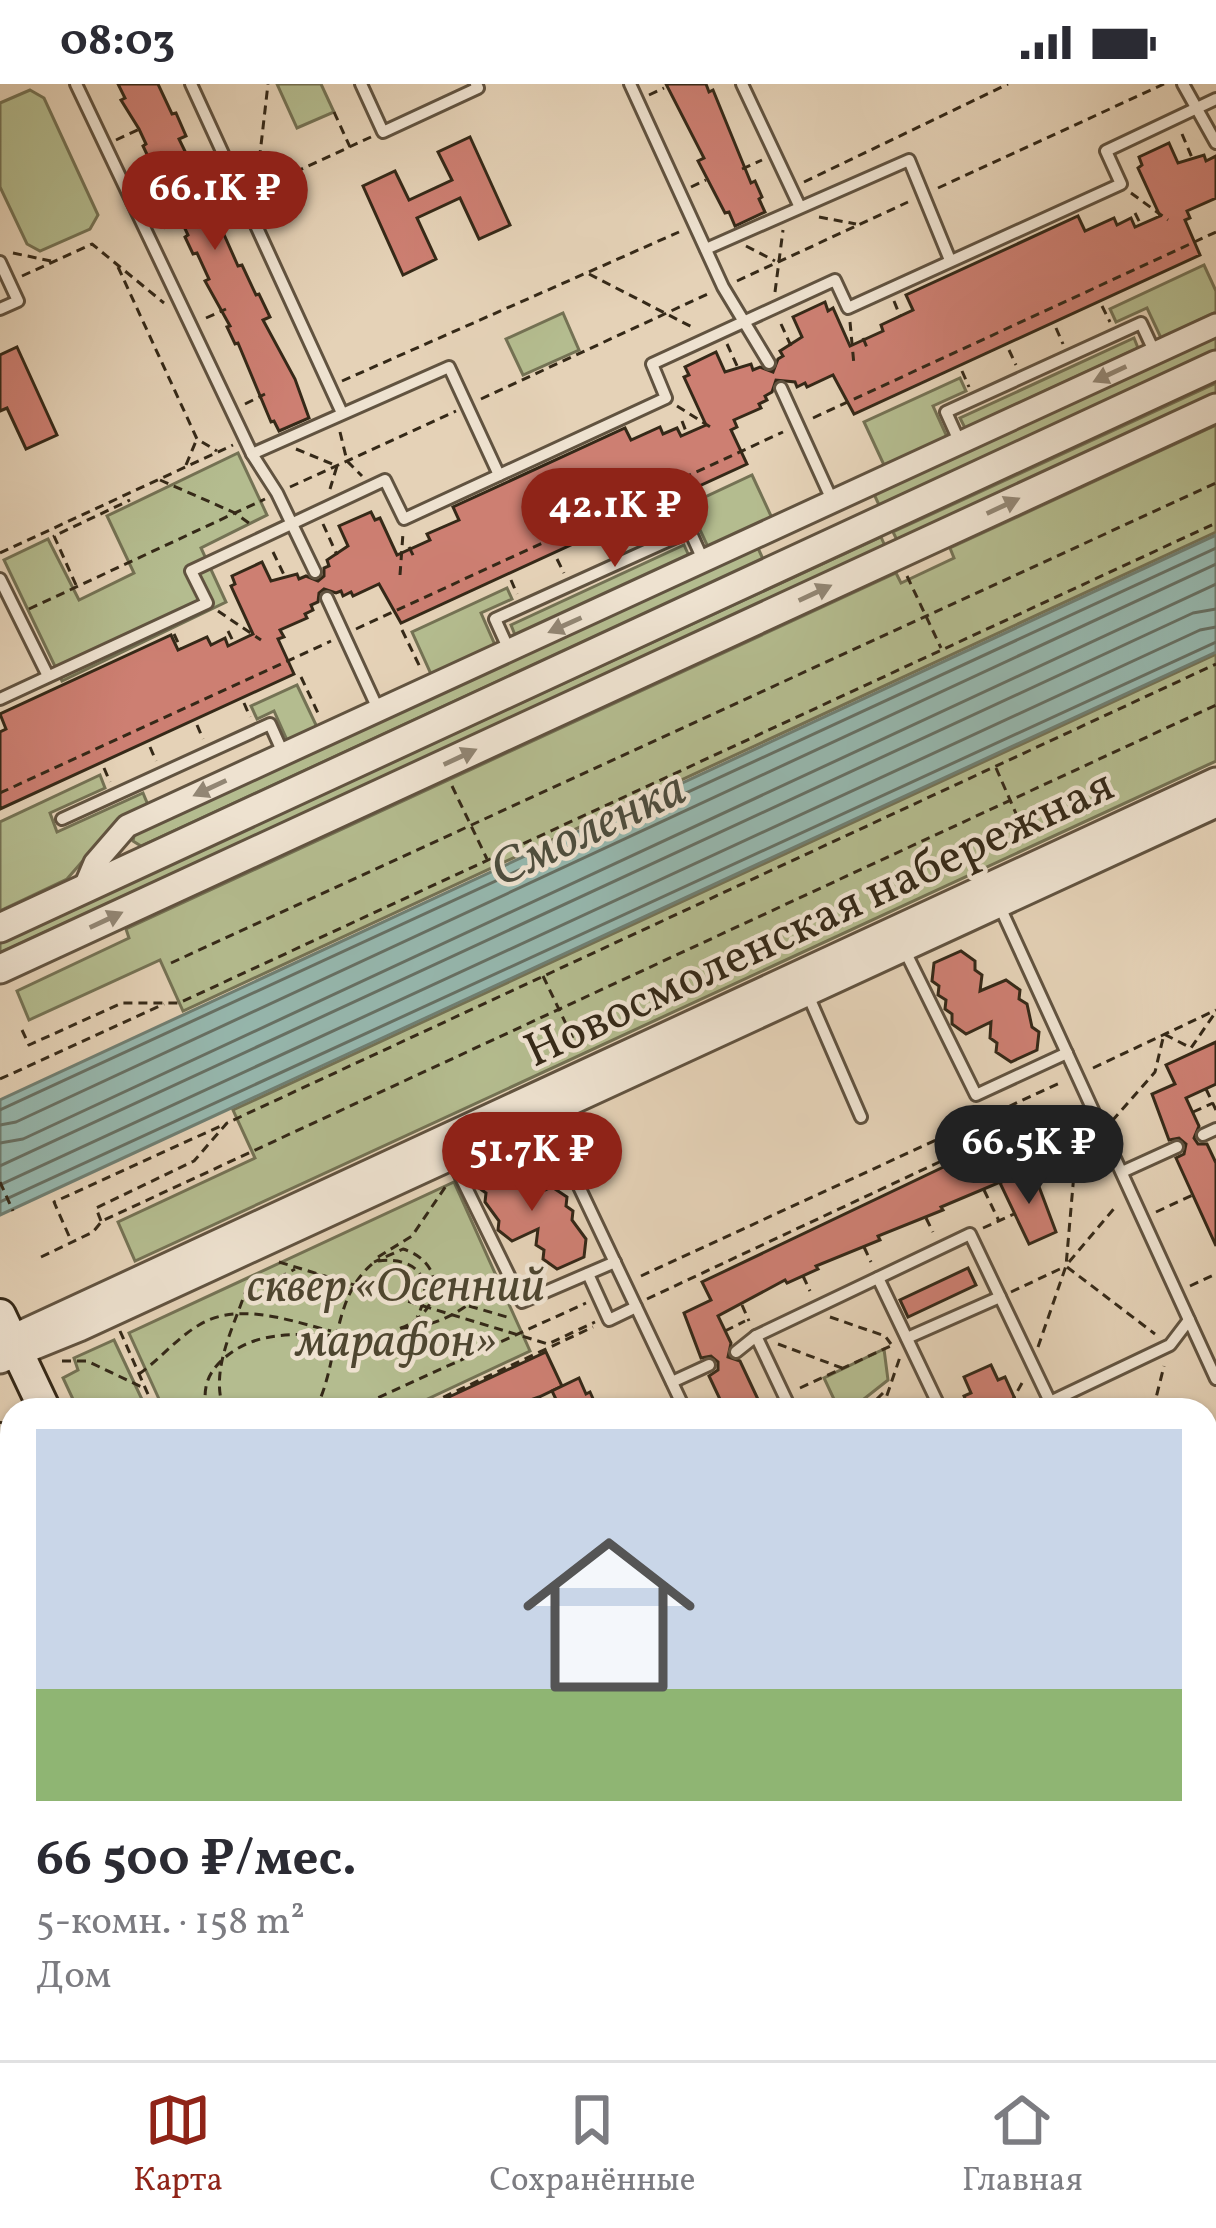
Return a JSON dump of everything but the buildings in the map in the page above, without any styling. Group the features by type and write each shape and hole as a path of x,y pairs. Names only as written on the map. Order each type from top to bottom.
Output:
{"main road":[{"path":"6,1342 38,1398"}],"street":[{"path":"84,889 95,863 127,826 1216,325"},
{"path":"0,928 1216,365"},
{"path":"0,969 1216,408"},
{"name":"Новосмоленская набережная","path":"995,894 1216,782"},
{"name":"Новосмоленская набережная","path":"6,1342 449,1156 540,1104 899,938 1216,803"},
{"name":"Новосмоленская набережная","path":"540,1104 807,992 899,938"}],"lane":[{"path":"76,84 252,454 277,493 315,572"},
{"path":"191,84 339,415"},
{"path":"361,84 383,132 478,88 476,84"},
{"path":"630,84 723,287 769,363"},
{"path":"742,84 792,190 793,208"},
{"path":"1183,84 1216,142"},
{"path":"0,699 206,603 191,571 371,486 385,480 404,519 666,398 652,364 716,334 836,280 848,308 1121,184 1106,151 1216,99"},
{"path":"706,249 910,160 950,260"},
{"path":"0,262 18,301 0,309"},
{"path":"960,443 946,412 1141,323 1155,353"},
{"path":"252,454 449,368 499,475"},
{"path":"781,388 833,502"},
{"path":"508,650 495,619 616,564 690,531 704,562"},
{"path":"0,579 48,676"},
{"path":"327,598 378,710"},
{"path":"62,819 270,724 284,754"},
{"path":"150,779 163,809"},
{"path":"995,894 1216,1378"},
{"path":"899,938 976,1095 1067,1053"},
{"path":"807,992 861,1117"},
{"path":"540,1104 679,1398"},
{"path":"1203,1135 1216,1129"},
{"path":"1122,1172 1177,1147"},
{"path":"449,1156 516,1296 528,1301 615,1262"},
{"path":"736,1352 756,1336 970,1234 1048,1398"},
{"path":"588,1274 608,1318 638,1304"},
{"path":"878,1278 935,1398"},
{"path":"907,1338 1000,1297"},
{"path":"1069,1398 1169,1345 1189,1320"},
{"path":"756,1336 786,1398"},
{"path":"672,1382 709,1365"}],"path":[{"path":"256,190 268,84"},
{"path":"792,190 828,168 1008,84"},
{"path":"17,614 1164,84"},
{"path":"334,112 350,147"},
{"path":"1174,118 1193,160"},
{"path":"105,145 142,128"},
{"path":"242,196 383,132"},
{"path":"742,169 775,154"},
{"path":"1121,184 1146,208 1168,220"},
{"path":"791,346 773,308 777,262 793,208 858,225"},
{"path":"1135,213 1141,225"},
{"path":"148,236 184,219"},
{"path":"329,386 695,225"},
{"path":"848,401 1216,232"},
{"path":"730,238 777,262"},
{"path":"9,282 92,244 191,325 226,309"},
{"path":"0,250 53,262"},
{"path":"117,264 196,439 218,452"},
{"path":"587,273 716,334 739,370"},
{"path":"848,308 854,365"},
{"path":"862,338 868,350"},
{"path":"231,410 265,394"},
{"path":"666,398 715,430"},
{"path":"339,415 347,461 371,486"},
{"path":"682,422 687,434"},
{"path":"185,467 196,439"},
{"path":"0,553 245,439"},
{"path":"278,442 337,466"},
{"path":"395,611 741,451"},
{"path":"337,466 321,510 337,555"},
{"path":"158,480 235,513 266,536 286,579"},
{"path":"171,962 1216,483"},
{"path":"77,586 54,536 130,500"},
{"path":"400,575 404,519"},
{"path":"22,1030 29,1045 122,1003 179,1003 1216,523"},
{"path":"409,547 415,559"},
{"path":"110,559 114,569"},
{"path":"907,576 941,650"},
{"path":"206,603 261,640"},
{"path":"228,631 234,644"},
{"path":"0,793 288,661"},
{"path":"69,1236 54,1202 1216,664"},
{"path":"41,1256 93,1232 101,1221 1216,705"},
{"path":"440,766 488,860"},
{"path":"995,766 1033,851"},
{"path":"543,975 583,1058"},
{"path":"0,1079 166,1003"},
{"path":"625,1283 958,1130 1079,1080 1216,1010"},
{"path":"1164,1034 1191,1048 1196,1046 1216,1010"},
{"path":"1103,1131 1155,1072 1164,1034"},
{"path":"1014,1398 1032,1365 1066,1266 1079,1080"},
{"path":"1206,1089 1216,1110"},
{"path":"1193,1112 1213,1103"},
{"path":"101,1221 96,1208 194,1161 226,1123"},
{"path":"638,1304 967,1149 958,1130"},
{"path":"415,1252 412,1236 449,1156"},
{"path":"0,1182 13,1211"},
{"path":"984,1190 999,1221"},
{"path":"1000,1297 1066,1266 1130,1190"},
{"path":"1143,1218 1193,1195"},
{"path":"970,1234 1014,1214"},
{"path":"926,1218 941,1249"},
{"path":"321,1398 353,1284 386,1250 412,1236"},
{"path":"864,1247 878,1278"},
{"path":"374,1262 403,1249 427,1261 434,1275 435,1291 426,1306 401,1328"},
{"path":"269,1258 551,1345"},
{"path":"374,1262 408,1262 419,1271 426,1306"},
{"path":"1066,1266 1169,1345 1156,1398"},
{"path":"236,1274 273,1282 297,1267"},
{"path":"206,1398 211,1372 239,1347 262,1340 433,1324 482,1294 502,1268"},
{"path":"317,1273 316,1286 347,1296"},
{"path":"1176,1292 1216,1274"},
{"path":"802,1276 818,1307 833,1320 885,1336 892,1346"},
{"path":"219,1398 218,1374 249,1280"},
{"path":"377,1398 599,1298"},
{"path":"467,1305 502,1316 522,1310 528,1301"},
{"path":"742,1305 756,1336 844,1369"},
{"path":"139,1374 212,1318 258,1315 339,1333"},
{"path":"501,1342 502,1316"},
{"path":"441,1398 608,1318"},
{"path":"725,1331 748,1320"},
{"path":"119,1330 150,1398"},
{"path":"784,1394 907,1338"},
{"path":"886,1398 907,1338"},
{"path":"62,1360 87,1361 146,1389"},
{"path":"879,1398 890,1387"}],"green space":[{"path":"277,84 321,84 334,112 297,128"},
{"path":"30,90 44,98 98,215 90,229 40,251 27,244 0,187 0,103"},
{"path":"1204,265 1216,291 1216,312 1161,338 1147,308 1116,322 1110,309"},
{"path":"563,313 579,350 523,375 506,339"},
{"path":"1216,335 1216,350 879,505 873,492"},
{"path":"1134,338 1138,348 965,428 960,418"},
{"path":"960,378 966,391 933,406 947,437 884,465 864,422"},
{"path":"1216,383 1216,393 897,540 893,532"},
{"path":"1216,425 1216,532 183,1011 160,960 29,1020 17,991 129,938 126,929 896,573 901,583 954,558 950,548"},
{"path":"238,453 267,515 201,548 226,602 62,681 4,560 48,539 79,600 134,573 107,516"},
{"path":"752,475 772,518 708,547 694,517 663,530 658,519"},
{"path":"881,537 885,546 0,953 0,943"},
{"path":"684,545 689,556 515,635 511,625"},
{"path":"757,546 763,559 141,846 133,841 135,832"},
{"path":"507,588 512,599 481,613 495,645 431,674 412,632"},
{"path":"1216,654 1216,761 135,1261 118,1222 255,1158 233,1110"},
{"path":"297,685 317,727 287,740 274,711 257,719 251,706"},
{"path":"100,775 105,788 50,813 57,832 143,793 148,805 121,817 67,879 0,911 0,822"},
{"name":"сквер «Осенний марафон»","path":"454,1182 530,1351 430,1398 159,1398 129,1333"},
{"path":"114,1340 141,1398 72,1398 63,1378 78,1370 74,1358"},
{"path":"884,1349 888,1380 865,1398 833,1398 824,1378"}],"water":[{"path":"1216,535 1216,652 0,1215 0,1100"}],"water label":[{"name":"Смоленка","path":"587,827"}]}
